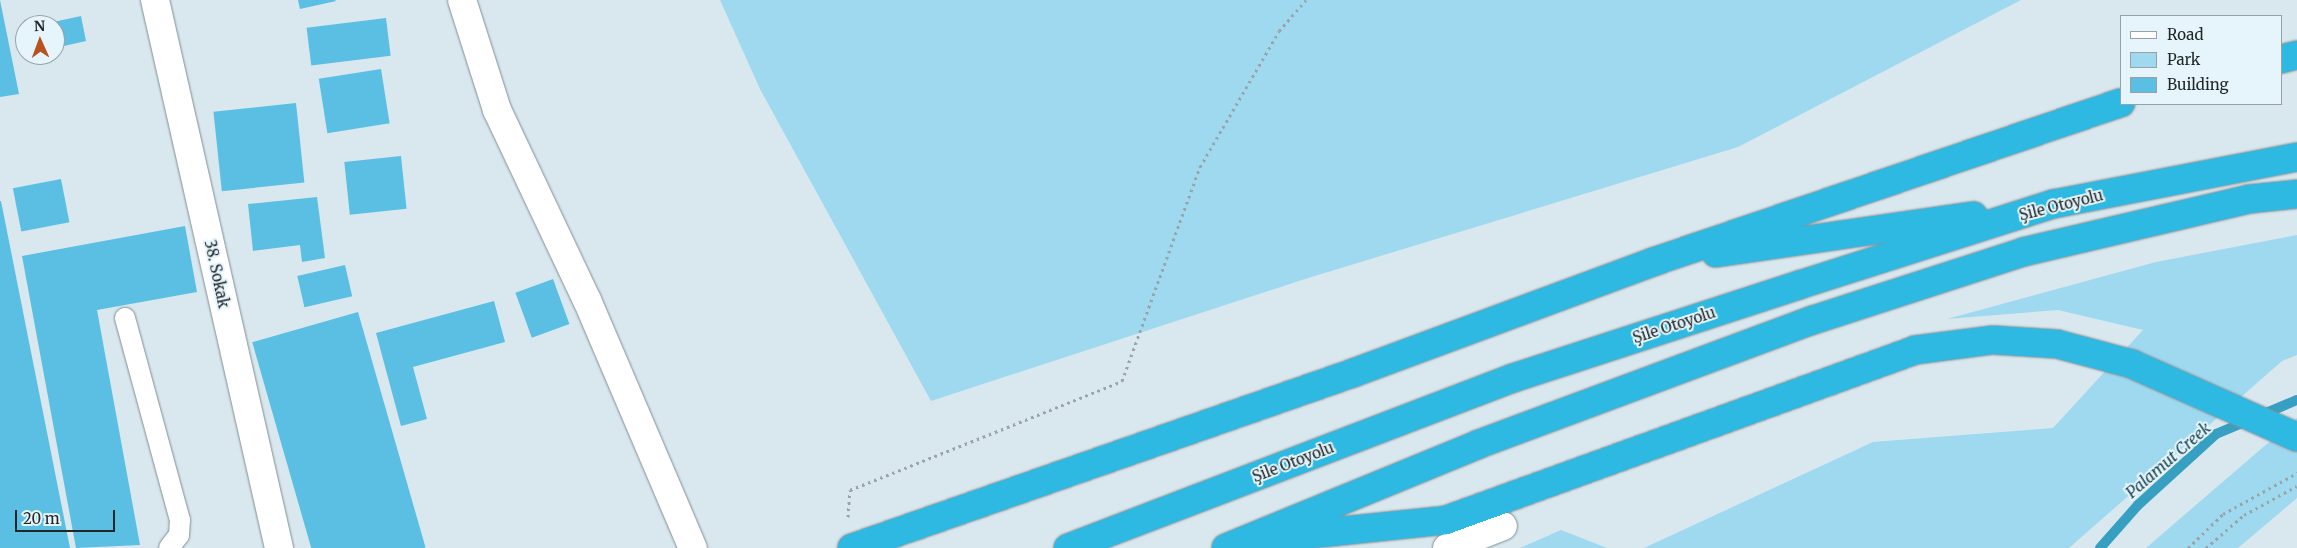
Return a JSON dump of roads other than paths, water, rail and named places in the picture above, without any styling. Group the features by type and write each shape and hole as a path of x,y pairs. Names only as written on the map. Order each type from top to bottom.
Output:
{"highway":[{"path":"2282,59 2297,55"},
{"path":"850,538 1353,373 1653,262 2120,104"},
{"name":"Şile Otoyolu","path":"1068,548 1514,378 2053,204 2297,157"},
{"path":"1234,545 1479,444 1813,320 2023,252 2249,198 2297,194"},
{"path":"1653,262 2053,204"},
{"path":"1234,545 1446,520 1915,350 1993,340 2057,344 2132,364 2297,438"}],"street":[{"name":"38. Sokak","path":"155,0 279,548"},
{"path":"462,0 497,110 587,300 693,548"},
{"path":"1447,548 1504,526"}],"lane":[{"path":"125,318 180,520 179,535 169,548"}],"waterway":[{"name":"Palamut Creek","path":"2100,548 2138,505 2216,434 2297,400"}]}
